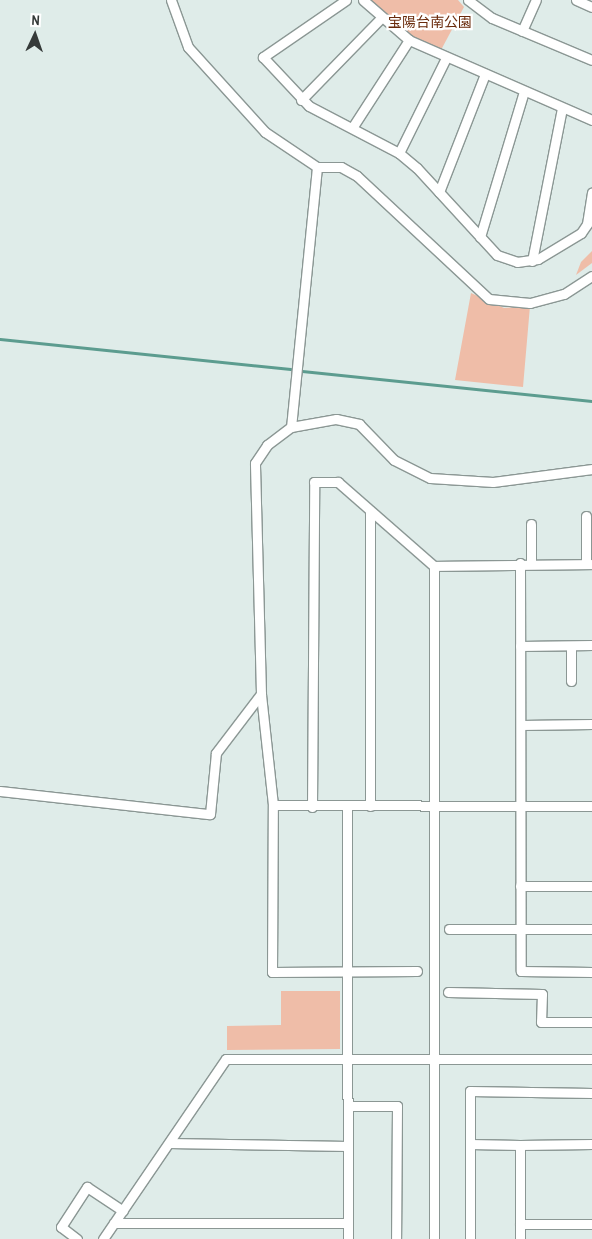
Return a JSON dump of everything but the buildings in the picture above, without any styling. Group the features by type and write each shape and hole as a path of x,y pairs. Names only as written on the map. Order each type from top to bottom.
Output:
{"street":[{"path":"171,0 188,47 265,132 317,167 342,167 357,176 489,299 530,303 564,294 592,276"},
{"path":"346,0 264,57 301,100 399,153 502,258 532,261 585,230 592,192"},
{"path":"363,0 380,19 409,40 446,58 592,120"},
{"path":"468,0 522,31 592,60"},
{"path":"522,31 536,0"},
{"path":"576,0 592,7"},
{"path":"301,100 380,19"},
{"path":"352,128 409,40"},
{"path":"399,153 446,58"},
{"path":"439,192 485,74"},
{"path":"480,237 524,91"},
{"path":"532,261 562,108"},
{"path":"291,427 317,167"},
{"path":"417,971 272,972 274,805 261,694 256,463 267,445 291,427 350,421 416,474 453,482 526,479 592,469"},
{"path":"312,806 314,482 338,482 434,566 520,563 589,564 586,516"},
{"path":"370,510 370,806"},
{"path":"531,524 531,564"},
{"path":"520,563 521,725 519,806 521,972 592,972"},
{"path":"434,566 434,1239"},
{"path":"520,646 592,646"},
{"path":"570,681 571,646"},
{"path":"0,791 210,814 216,753 261,694"},
{"path":"521,725 592,724"},
{"path":"274,805 592,806"},
{"path":"347,806 348,1239"},
{"path":"520,886 592,886"},
{"path":"449,929 592,929"},
{"path":"448,992 542,994 541,1022 592,1022"},
{"path":"103,1239 226,1059 592,1059"},
{"path":"470,1239 470,1091 592,1093"},
{"path":"348,1106 397,1106 396,1239"},
{"path":"169,1143 348,1146"},
{"path":"470,1144 592,1144"},
{"path":"520,1145 520,1239"},
{"path":"76,1239 61,1227 87,1187 123,1211"},
{"path":"114,1223 348,1223"},
{"path":"520,1224 592,1224"}],"green space":[{"name":"宝陽台南公園","path":"369,0 458,0 464,7 441,50 407,34"},
{"path":"592,251 592,263 576,275 581,262"},
{"path":"471,293 504,308 530,306 523,387 455,380"},
{"path":"281,991 340,991 340,1049 227,1050 227,1026 281,1025"}],"waterway":[{"path":"0,339 290,369"},
{"path":"302,371 592,401"}]}
